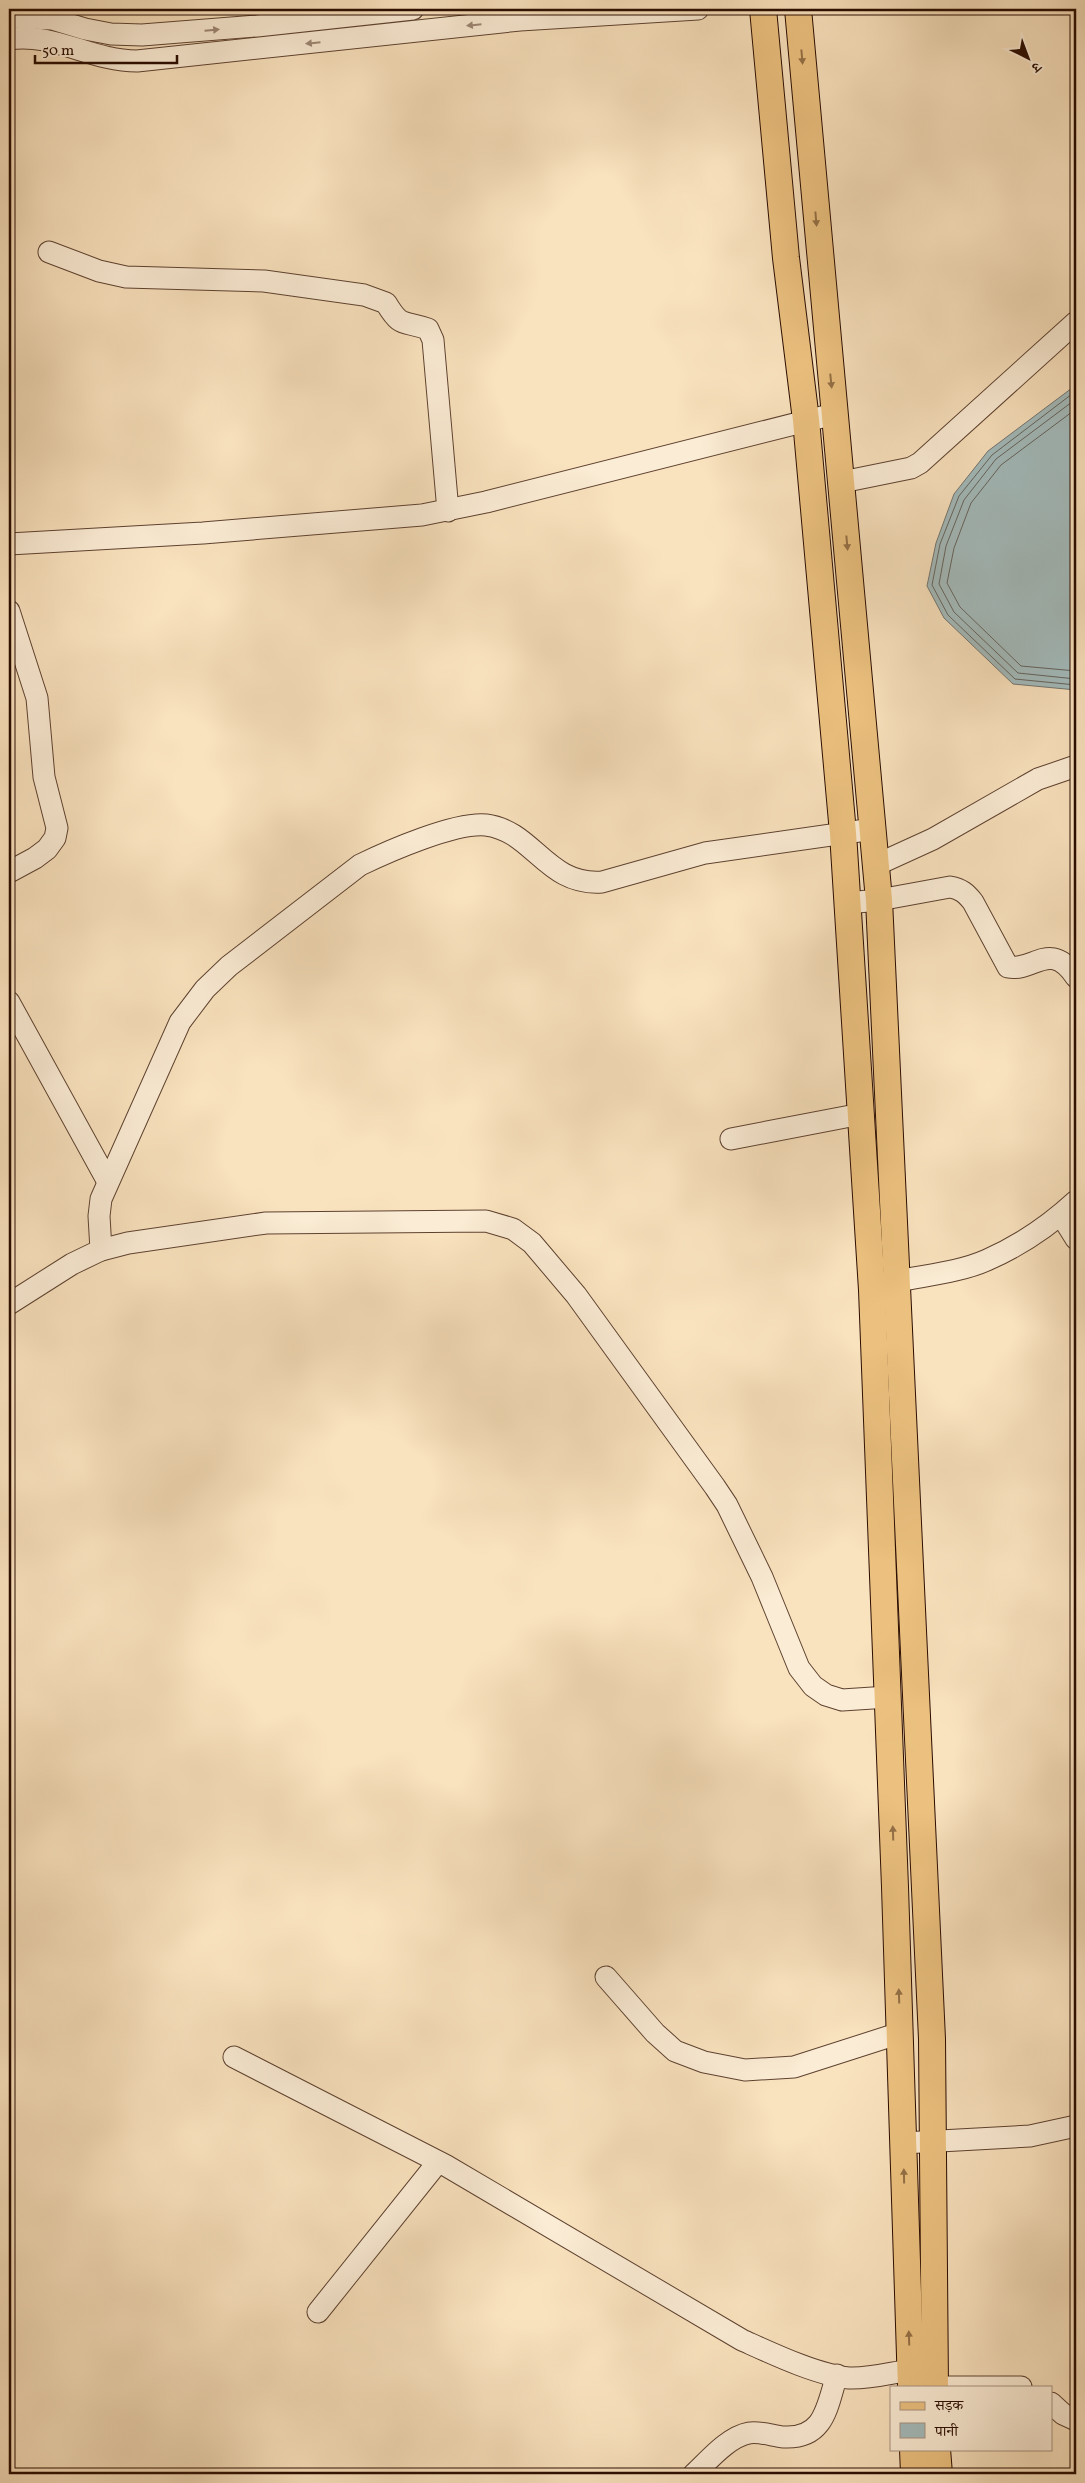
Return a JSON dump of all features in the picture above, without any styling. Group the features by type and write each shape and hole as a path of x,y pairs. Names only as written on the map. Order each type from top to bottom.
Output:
{"main road":[{"path":"763,9 778,181 806,420 844,833 872,1290 896,1905 911,2378"},
{"path":"798,9 879,900 932,2039 935,2386"},
{"path":"896,1905 925,1905"},
{"path":"913,2450 914,2474"},
{"path":"937,2450 939,2474"}],"street":[{"path":"9,16 52,18 68,24 112,34 142,36 413,9"},
{"path":"9,39 30,37 111,60 147,60 520,20 698,9"},
{"path":"62,45 68,24"},
{"path":"49,252 99,271 126,276 264,281 364,295 386,302 395,319 402,324 428,329 434,340 448,511"},
{"path":"842,482 911,468 920,463 1076,322"},
{"path":"9,544 203,533 422,515 448,511 834,414"},
{"path":"9,611 37,698 44,777 58,828 55,838 47,849 9,872"},
{"path":"876,865 933,840 1030,784 1076,766"},
{"path":"101,1250 99,1216 101,1199 180,1022 205,988 228,966 342,877 385,853 450,830 486,825 518,838 563,875 588,883 602,882 705,853 873,829"},
{"path":"847,902 879,900 950,887 959,889 966,893 973,902 1008,967 1015,968 1038,959 1053,958 1064,964 1076,977"},
{"path":"9,1002 108,1182"},
{"path":"731,1139 861,1114"},
{"path":"898,1281 971,1266 987,1260 1068,1208 1076,1239"},
{"path":"9,1304 72,1264 101,1250 128,1243 266,1223 486,1221 512,1229 532,1243 576,1295 723,1499 762,1577 799,1668 813,1686 826,1695 842,1700 888,1697"},
{"path":"606,1977 655,2033 675,2051 704,2062 745,2070 794,2067 900,2033"},
{"path":"234,2057 438,2162 742,2340 782,2358 847,2378 911,2378"},
{"path":"903,2143 1030,2136 1076,2126"},
{"path":"318,2312 438,2162"},
{"path":"694,2474 721,2450 750,2433 785,2437 808,2434 818,2427 837,2375"},
{"path":"1052,2405 1063,2414 1076,2420"}],"water":[{"path":"1076,385 1076,690 1013,684 944,618 927,586 936,543 954,494 988,451"}]}
